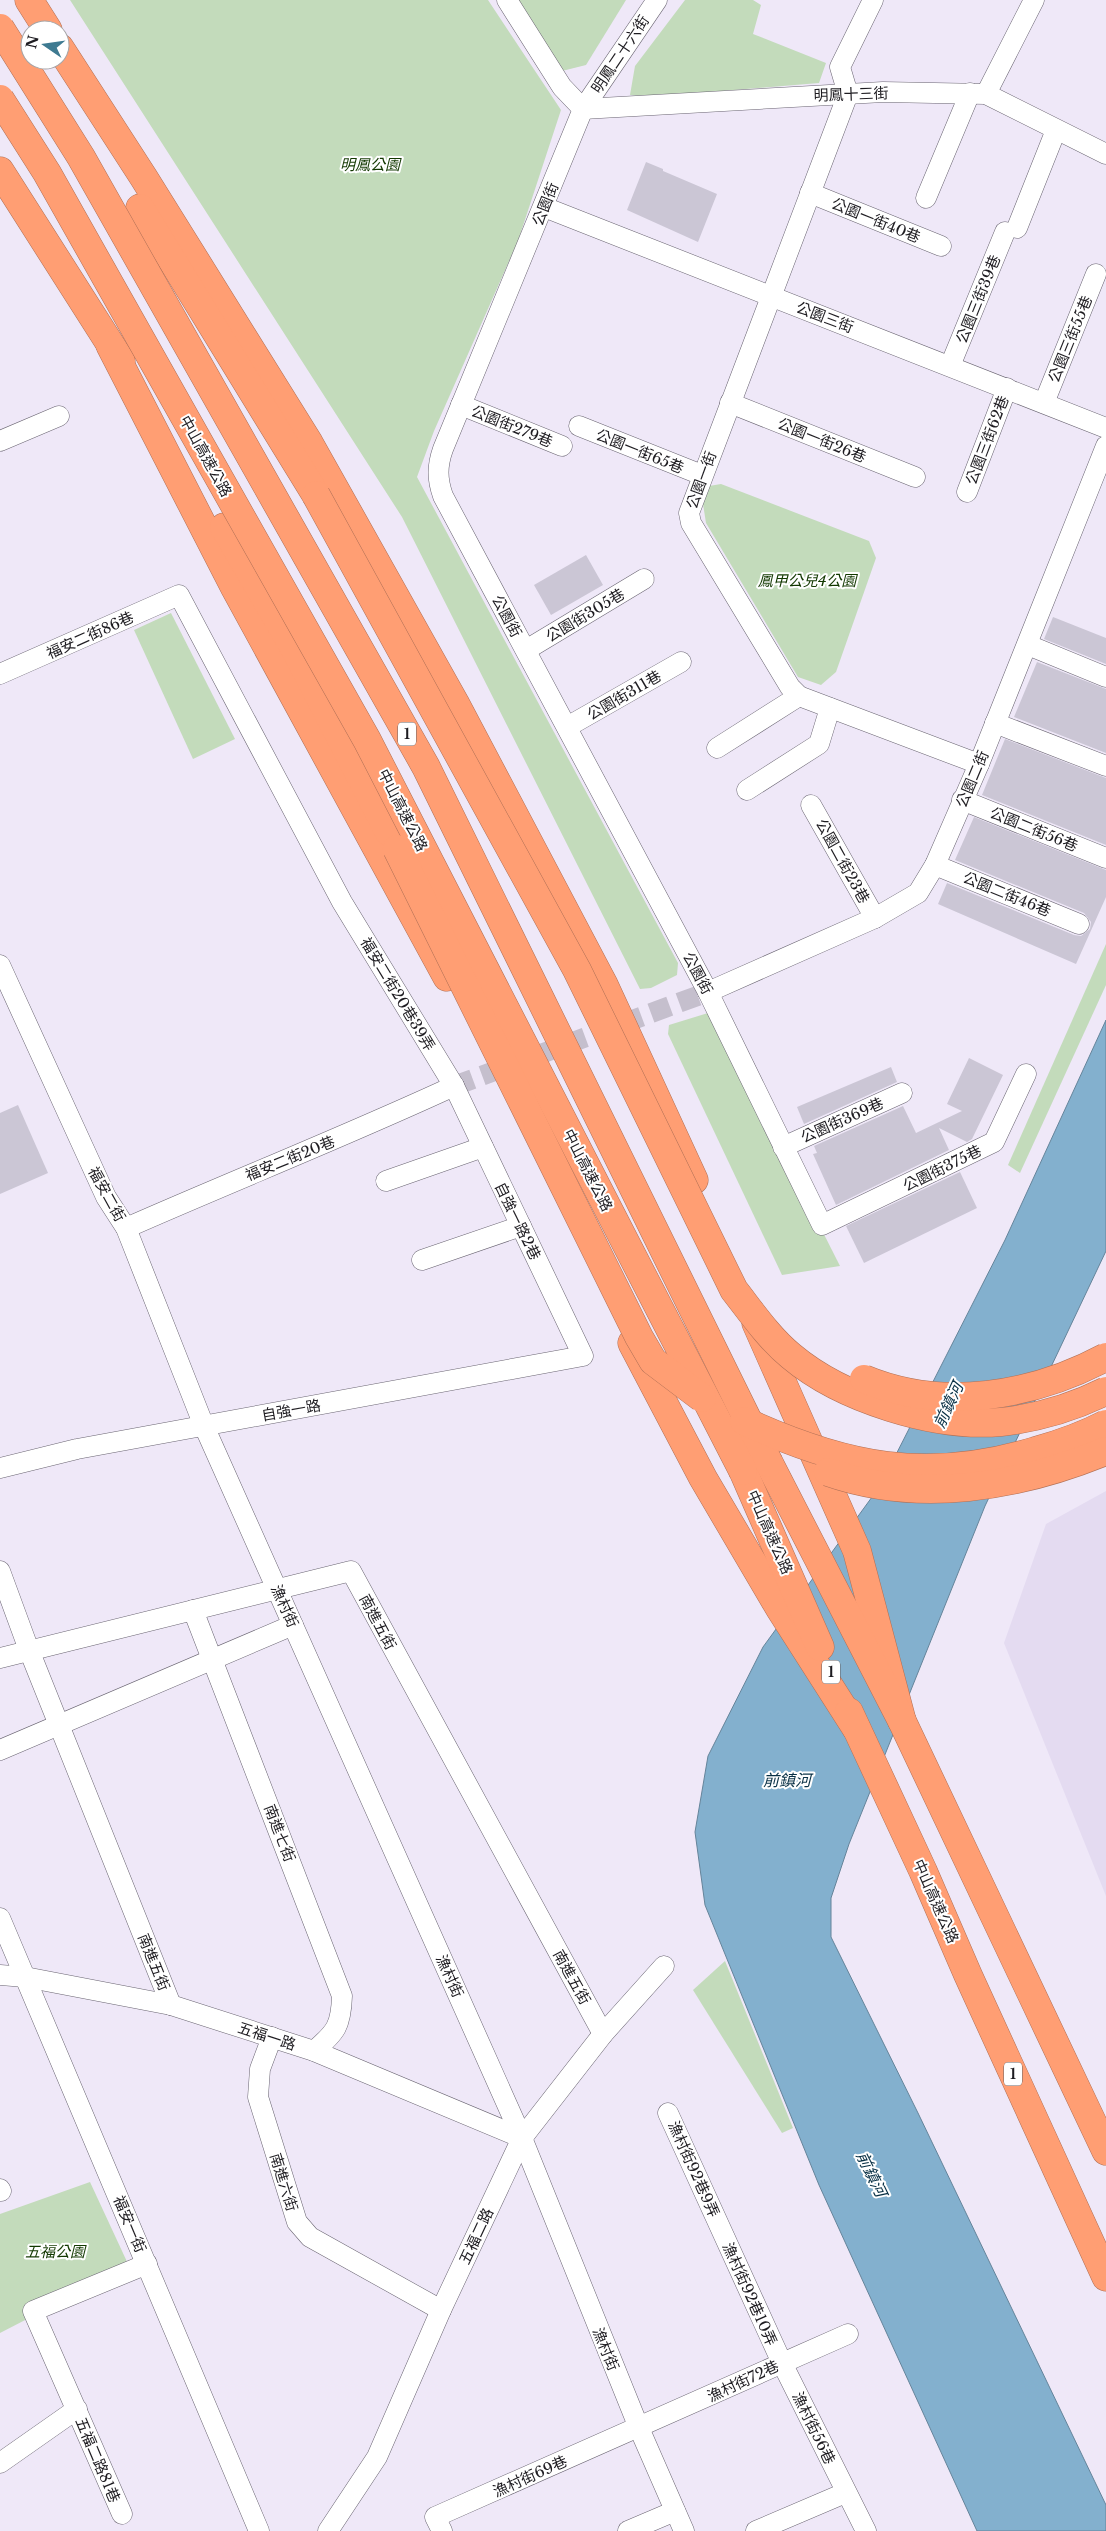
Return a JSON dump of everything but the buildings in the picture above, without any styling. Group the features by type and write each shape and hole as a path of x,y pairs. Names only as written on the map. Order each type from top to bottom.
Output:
{"highway":[{"path":"29,0 42,20"},
{"name":"中山高速公路","path":"0,28 81,157 426,767 765,1454 902,1721 1106,2151"},
{"path":"70,64 144,178 309,443 459,712 604,985 701,1194 857,1551 902,1721"},
{"path":"70,66 140,207 316,496 577,970 734,1290 766,1332 791,1356 824,1379 899,1411 948,1419 999,1422 1058,1410 1106,1390"},
{"name":"中山高速公路","path":"0,98 47,173 367,740 743,1471 856,1728 923,1871 968,1975 1106,2277"},
{"path":"0,171 110,345 162,423 296,651 398,849 635,1329 654,1361 677,1391 706,1416 745,1441 775,1455 842,1477 872,1484 937,1488 997,1485 1066,1466 1106,1451"},
{"path":"110,345 235,588 506,1086 617,1315 703,1478 780,1610 856,1728"},
{"path":"727,1275 774,1324 810,1352 851,1373 895,1390 939,1397 996,1394 1037,1385 1106,1356"},
{"path":"654,1361 693,1393 746,1422 793,1443 825,1454 879,1466 936,1469 971,1466 1004,1460 1076,1438 1106,1424"}],"street":[{"path":"507,0 562,86 583,108"},
{"name":"明鳳二十六街","path":"583,108 657,0"},
{"path":"848,94 840,67 873,0"},
{"path":"926,198 978,94 1034,0"},
{"name":"明鳳十三街","path":"583,108 848,94 978,94 1106,154"},
{"name":"公園一街","path":"799,696 790,687 690,524 689,514 848,94"},
{"name":"公園街","path":"583,108 438,464 438,483 443,496 708,992 822,1225"},
{"name":"公園三街39巷","path":"950,366 1056,130"},
{"name":"公園一街40巷","path":"810,193 941,246"},
{"name":"公園三街","path":"544,207 1106,428"},
{"name":"公園三街55巷","path":"1044,404 1102,266"},
{"name":"公園三街62巷","path":"967,492 1006,388"},
{"name":"公園一街26巷","path":"730,403 915,477"},
{"name":"公園街279巷","path":"462,405 562,446"},
{"path":"0,441 58,416"},
{"name":"公園一街65巷","path":"578,426 702,476"},
{"name":"公園二街","path":"708,992 875,918 918,893 935,865 978,764 1028,645 1106,446"},
{"name":"公園街305巷","path":"526,650 644,579"},
{"name":"福安二街86巷","path":"0,674 180,595"},
{"name":"福安二街20巷39弄","path":"180,595 342,902 454,1086"},
{"path":"1028,645 1106,677"},
{"name":"公園街311巷","path":"567,727 681,662"},
{"path":"717,748 799,696 978,764"},
{"path":"747,790 819,744 830,708"},
{"path":"995,723 1106,766"},
{"name":"公園二街56巷","path":"962,800 1106,858"},
{"name":"公園二街23巷","path":"811,804 875,918"},
{"name":"公園二街46巷","path":"935,865 1079,924"},
{"name":"福安二街","path":"0,966 106,1198 126,1228 204,1426"},
{"name":"公園街375巷","path":"822,1225 994,1142 1026,1074"},
{"name":"自強一路2巷","path":"454,1086 583,1356"},
{"name":"福安二街20巷","path":"126,1228 251,1173 361,1129 454,1086"},
{"name":"公園街369巷","path":"784,1147 902,1093"},
{"path":"386,1181 483,1147"},
{"path":"422,1260 521,1226"},
{"name":"自強一路","path":"0,1468 77,1449 583,1356"},
{"name":"漁村街","path":"204,1426 522,2138 638,2428 684,2531"},
{"path":"0,1571 29,1650 0,1658"},
{"name":"南進五街","path":"171,2005 29,1650 351,1571 602,2034"},
{"name":"南進七街","path":"193,1610 214,1659 342,1996 342,2016 335,2033 314,2051"},
{"path":"0,1750 293,1625"},
{"name":"福安一街","path":"0,1918 259,2531"},
{"name":"五福二路","path":"328,2531 377,2457 441,2310 522,2138 602,2034 664,1966"},
{"name":"五福一路","path":"0,1975 25,1977 171,2005 314,2051 522,2138"},
{"name":"南進六街","path":"272,2038 260,2069 258,2097 297,2222 310,2237 441,2310"},
{"name":"漁村街92巷9弄","path":"668,2113 719,2224"},
{"name":"漁村街92巷10弄","path":"719,2224 782,2363"},
{"path":"77,2409 33,2311 147,2264"},
{"name":"漁村街72巷","path":"638,2428 848,2334"},
{"name":"漁村街56巷","path":"782,2363 866,2531"},
{"name":"五福二路81巷","path":"0,2463 77,2409 122,2514"},
{"name":"漁村街69巷","path":"442,2531 435,2517 638,2428"},
{"path":"756,2531 846,2493"},
{"path":"628,2531 675,2511"}],"shaded area":[{"path":"1106,1491 1106,1896 1004,1643 1046,1524"}],"green space":[{"name":"明鳳公園","path":"70,0 488,0 561,110 518,241 434,431 417,477 678,963 677,975 651,988 640,989 402,517"},
{"path":"517,0 626,0 586,65 562,71"},
{"path":"685,0 753,0 761,5 753,34 826,63 819,83 650,97 630,95 635,66"},
{"name":"鳳甲公兒4公園","path":"721,484 869,541 876,558 836,672 821,685 798,677 706,523 703,504 709,486"},
{"path":"171,613 235,739 193,759 134,630"},
{"path":"1106,944 1106,985 1020,1173 1008,1165"},
{"path":"708,1013 715,1019 840,1266 782,1275 668,1034 669,1025"},
{"path":"725,1961 793,2128 782,2133 693,1990"},
{"name":"五福公園","path":"90,2182 135,2279 31,2317 0,2333 0,2214"}],"water":[{"name":"前鎮河","path":"1106,1020 1106,1251 985,1506 849,1844 831,1898 831,1937 918,2113 1106,2505 1106,2531 977,2531 819,2185 705,1905 695,1832 708,1756 763,1647 880,1486 1005,1240"}],"tunnel":[{"path":"454,1086 708,992"}]}
